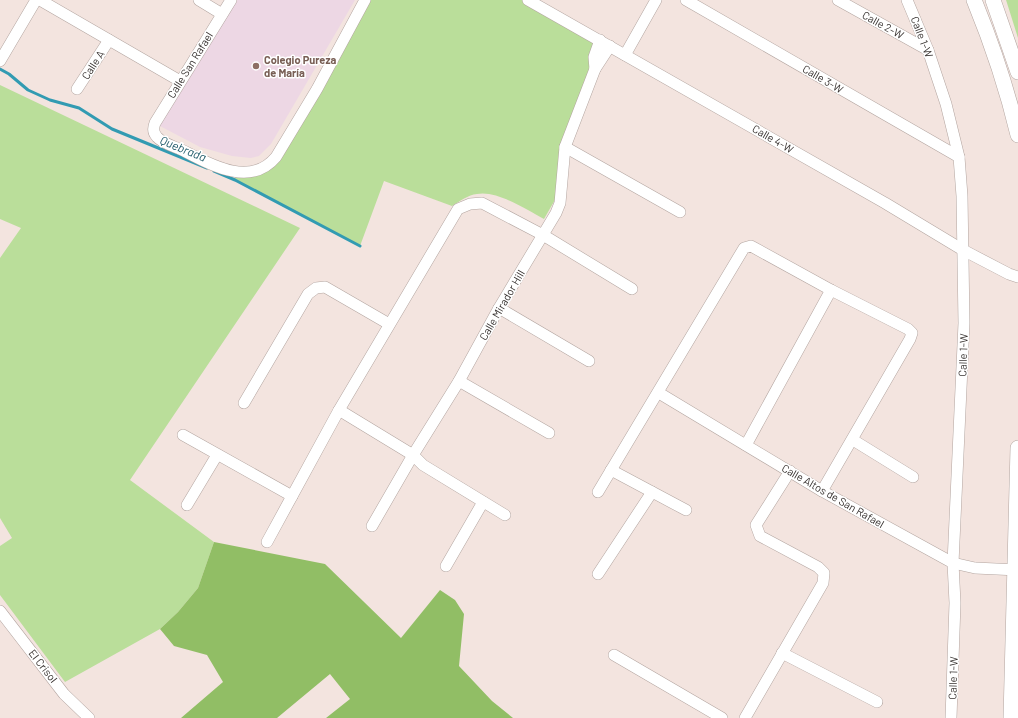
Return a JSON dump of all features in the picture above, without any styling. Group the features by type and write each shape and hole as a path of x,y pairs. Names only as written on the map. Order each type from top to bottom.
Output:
{"main road":[{"path":"974,0 985,27 1012,108 1018,135"},
{"path":"993,0 1018,72"},
{"path":"1011,718 1018,448"}],"street":[{"path":"0,61 36,0"},
{"path":"40,0 180,81"},
{"path":"199,0 222,14"},
{"name":"Calle San Rafael","path":"231,0 155,123 154,132 159,139 199,158 236,172 259,170 270,164 282,148 317,89 366,0"},
{"name":"Calle 4-W","path":"528,0 885,203 963,250 1018,277"},
{"path":"625,55 656,0"},
{"name":"Calle 3-W","path":"686,0 959,158"},
{"name":"Calle 2-W","path":"838,0 928,50"},
{"name":"Calle 1-W","path":"907,0 928,50 946,104 959,158 962,196 964,330 953,563 956,603 951,718"},
{"name":"Calle A","path":"77,90 109,40"},
{"name":"Calle Mirador Hill","path":"595,69 594,56 600,40"},
{"name":"Calle Mirador Hill","path":"372,526 413,455 459,381 499,308 543,236 560,203 562,166 565,147 595,69 610,46"},
{"path":"565,147 680,212"},
{"path":"267,542 339,410 458,210 470,204 482,203 543,236 632,289"},
{"path":"598,492 744,248 751,246 908,329 912,333 853,440 822,491"},
{"path":"244,403 308,294 316,288 325,287 389,324"},
{"path":"746,445 832,290"},
{"path":"499,308 588,360"},
{"path":"459,381 549,433"},
{"name":"Calle Altos de San Rafael","path":"659,392 822,491 953,563 974,568 1016,570"},
{"path":"339,410 413,455 423,465 505,515"},
{"path":"183,435 292,496"},
{"path":"853,440 913,477"},
{"path":"187,505 217,455"},
{"path":"611,470 686,510"},
{"path":"745,718 823,582 824,573 818,567 760,536 757,531 756,525 790,471"},
{"path":"598,574 652,492"},
{"path":"446,566 483,502"},
{"name":"El Crisol","path":"0,611 64,694 89,718"},
{"path":"782,653 877,702"},
{"path":"614,655 722,718"}],"shaded area":[{"name":"Colegio Pureza de María","path":"237,0 355,0 271,144 259,156 251,158 232,156 200,147 158,125"}],"green space":[{"path":"365,0 530,0 597,39 560,191 544,219 521,206 494,195 485,194 470,196 452,206 384,181 360,246 235,180 236,172 264,168"},
{"path":"1006,0 1018,0 1018,38 1007,3"},
{"path":"0,85 300,228 130,480 214,542 198,588 178,612 160,629 65,682 0,595 0,546 12,538 0,518 0,258 21,228 0,219"},
{"path":"214,542 325,564 401,638 440,590 455,600 464,614 459,666 492,701 513,718 326,718 350,699 330,674 277,718 181,718 223,682 207,655 174,646 160,629 178,612 198,588"}],"waterway":[{"name":"Quebrada","path":"0,69 9,74 28,90 50,100 79,108 112,129 207,168"},
{"name":"Quebrada","path":"214,171 235,180 360,246"}],"place":[{"name":"Colegio Pureza de María","path":"256,66"}]}
